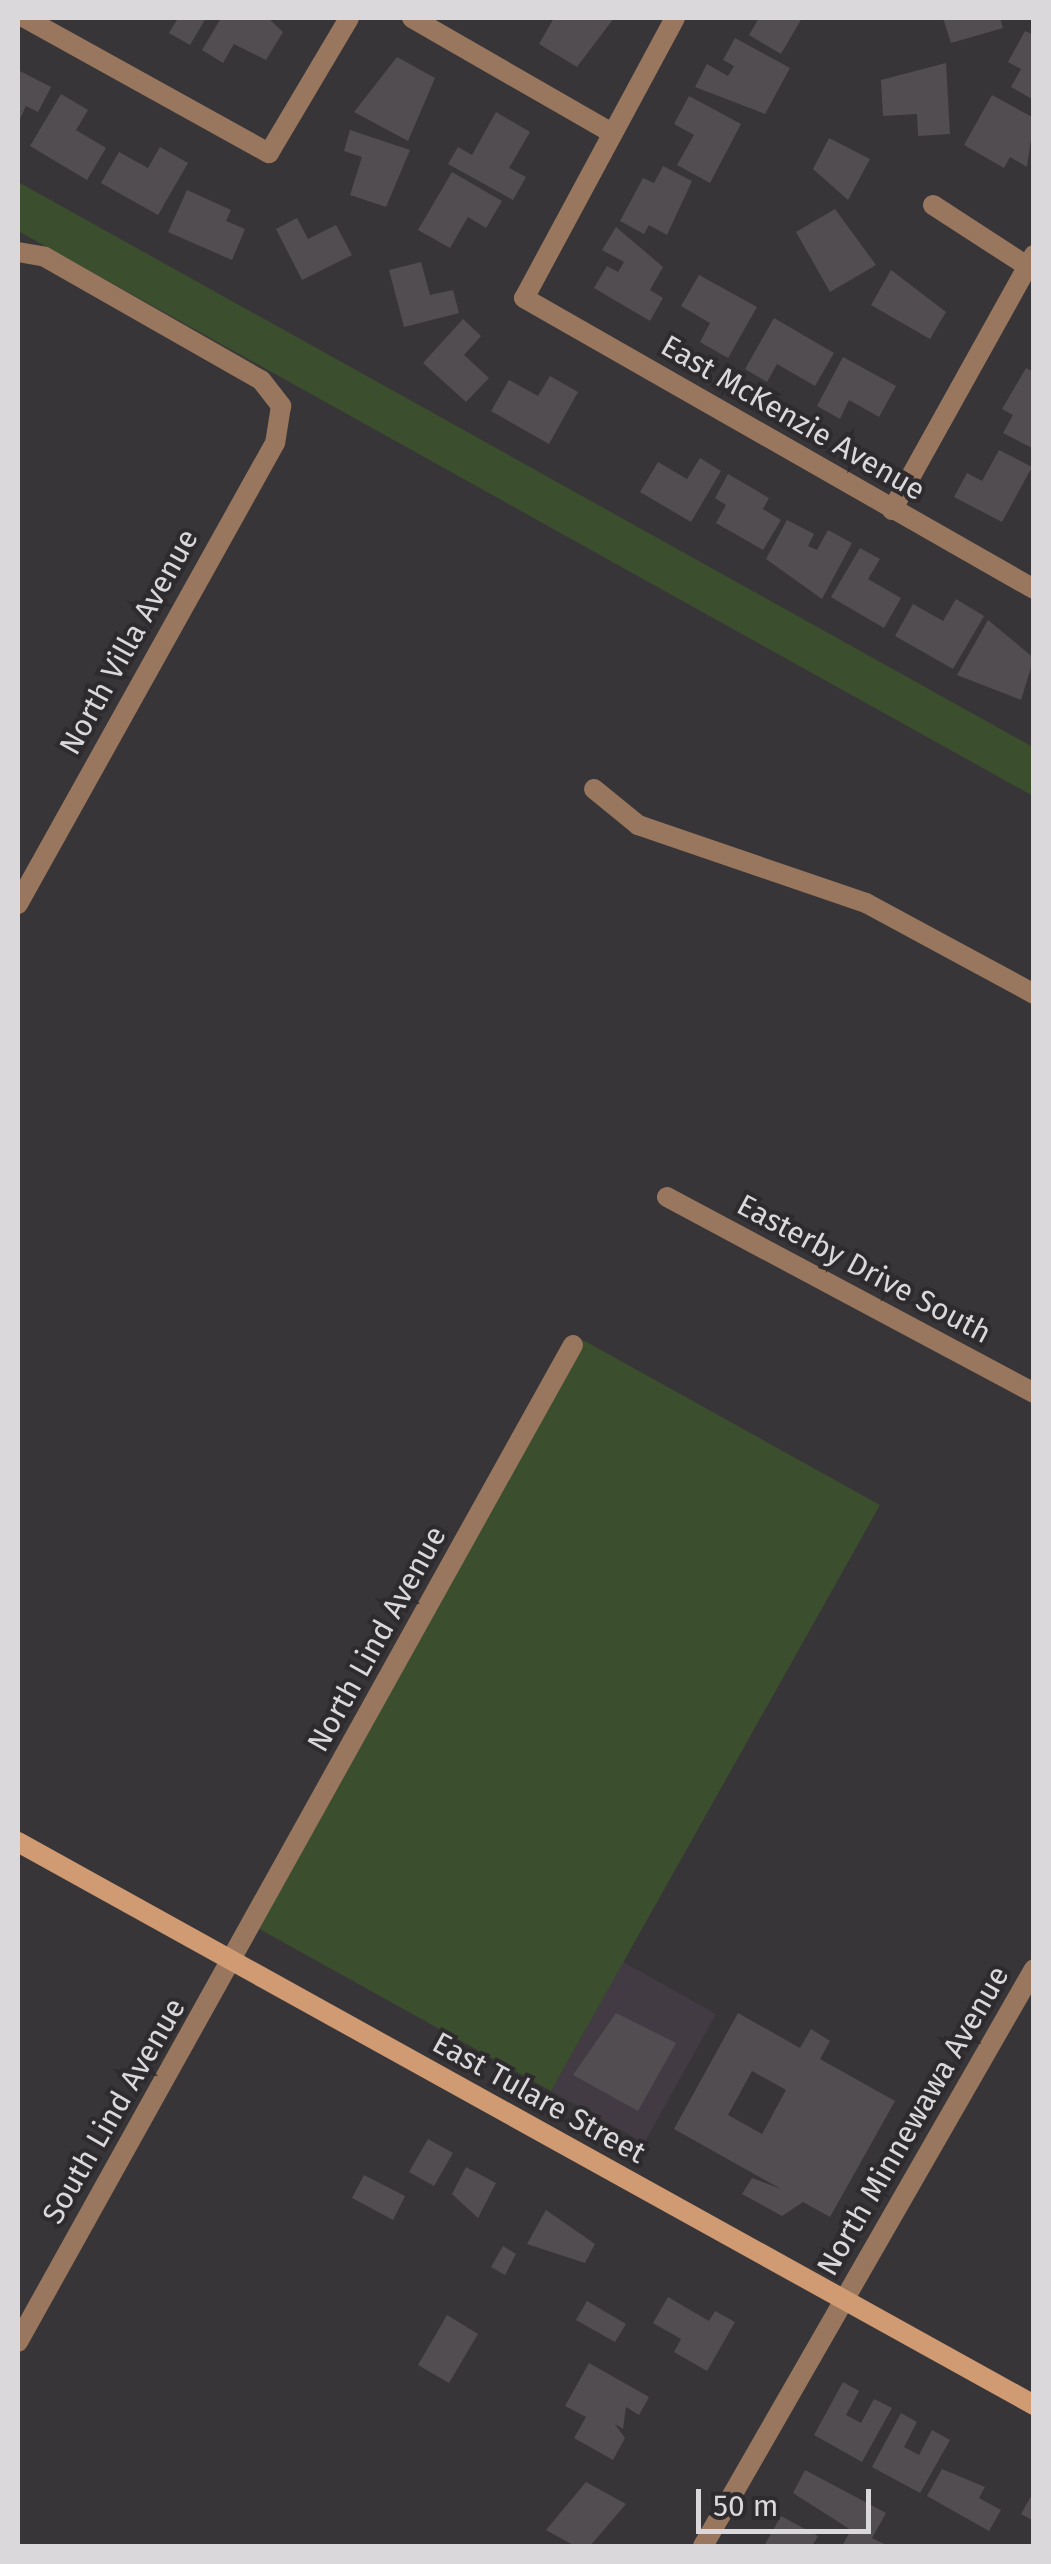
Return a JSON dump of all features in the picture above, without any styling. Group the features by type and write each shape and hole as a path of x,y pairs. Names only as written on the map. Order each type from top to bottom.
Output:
{"main road":[{"name":"East Tulare Street","path":"18,1842 1034,2405"}],"street":[{"path":"24,18 268,153 349,18"},
{"path":"412,18 610,132 674,18"},
{"name":"East McKenzie Avenue","path":"610,132 524,298 1034,589"},
{"path":"892,510 1030,260 933,205"},
{"name":"North Villa Avenue","path":"18,252 45,257 261,380 281,406 274,443 18,904"},
{"path":"594,789 638,825 866,904 1034,994"},
{"name":"Easterby Drive South","path":"667,1197 1034,1394"},
{"name":"North Lind Avenue","path":"233,1963 573,1345"},
{"name":"South Lind Avenue","path":"18,2342 233,1963"},
{"name":"North Minnewawa Avenue","path":"703,2546 1034,1970"}],"shaded area":[{"path":"623,1962 716,2014 644,2143 551,2091"}],"green space":[{"path":"18,182 1033,747 1033,796 18,231"},
{"path":"583,1340 880,1505 551,2091 254,1926"}],"building":[{"path":"178,18 206,18 190,45 169,33"},
{"path":"221,18 268,18 283,32 266,60 234,44 223,63 202,50"},
{"path":"554,18 614,18 577,67 539,44"},
{"path":"759,18 802,18 781,54 749,35"},
{"path":"943,18 1000,18 1003,28 951,43"},
{"path":"1025,31 1034,35 1032,99 1011,87 1021,69 1008,62"},
{"path":"735,38 790,68 765,114 695,87 707,64 728,76 734,66 723,60"},
{"path":"397,57 435,78 408,141 354,112"},
{"path":"946,63 950,134 918,136 917,114 883,116 881,80"},
{"path":"18,70 51,87 38,112 26,106 18,123"},
{"path":"61,94 88,110 76,130 106,148 87,180 30,146"},
{"path":"992,95 1034,118 1027,167 1010,157 1004,168 964,145"},
{"path":"689,96 741,124 710,183 677,165 694,135 674,124"},
{"path":"496,112 530,132 509,168 526,177 513,200 448,164 458,147 472,155"},
{"path":"350,130 410,150 386,207 350,195 362,157 344,151"},
{"path":"829,138 870,159 848,200 813,169"},
{"path":"160,147 188,163 158,215 101,183 119,152 148,168"},
{"path":"663,166 692,181 667,235 649,225 644,234 620,221 643,178 654,183"},
{"path":"452,172 502,201 486,228 468,217 450,248 418,230"},
{"path":"187,190 231,210 226,221 245,229 232,260 168,232"},
{"path":"835,209 876,265 830,292 796,232"},
{"path":"297,218 308,239 336,225 352,255 302,280 276,229"},
{"path":"616,227 663,267 650,290 663,298 650,321 594,288 607,266 618,272 624,262 602,250"},
{"path":"421,262 430,295 453,290 459,313 404,327 389,270"},
{"path":"891,270 946,312 930,339 871,305"},
{"path":"699,275 757,307 728,358 700,342 710,323 681,306"},
{"path":"774,318 834,353 815,386 777,364 767,382 745,369"},
{"path":"463,319 481,336 464,355 489,378 466,402 423,363"},
{"path":"843,357 896,386 879,417 849,400 840,419 817,406"},
{"path":"1026,368 1034,372 1034,449 1003,433 1013,415 1002,409"},
{"path":"550,376 578,392 549,444 491,411 509,380 538,396"},
{"path":"999,450 1032,467 1002,522 954,497 967,473 982,481"},
{"path":"700,458 721,471 691,522 640,492 658,462 687,479"},
{"path":"728,474 769,498 763,509 781,520 763,550 716,523 726,505 715,498"},
{"path":"787,520 814,534 808,546 817,550 828,530 852,543 822,599 766,559"},
{"path":"860,548 880,559 868,579 901,598 884,628 831,597"},
{"path":"956,599 984,616 953,669 895,636 913,604 943,621"},
{"path":"988,620 1034,658 1021,700 957,675"},
{"path":"616,2013 676,2043 638,2111 573,2075"},
{"path":"738,2013 800,2048 811,2029 830,2041 820,2059 895,2101 830,2217 803,2202 782,2216 742,2194 752,2178 781,2189 674,2129","holes":["752,2071 786,2090 762,2134 728,2115"]},
{"path":"428,2139 453,2153 434,2186 409,2172"},
{"path":"466,2167 496,2183 478,2218 452,2194"},
{"path":"364,2175 405,2196 393,2220 352,2198"},
{"path":"546,2210 595,2244 585,2263 527,2244"},
{"path":"503,2246 516,2254 505,2275 491,2267"},
{"path":"668,2297 709,2321 715,2311 735,2322 707,2371 674,2352 681,2339 653,2323"},
{"path":"587,2301 626,2324 615,2342 576,2320"},
{"path":"447,2315 478,2334 449,2383 418,2365"},
{"path":"589,2363 649,2397 639,2415 626,2407 623,2429 615,2424 625,2438 613,2460 574,2438 586,2417 565,2406"},
{"path":"843,2382 859,2391 846,2415 861,2423 874,2399 892,2408 862,2462 814,2435"},
{"path":"901,2413 917,2422 904,2447 919,2455 932,2430 950,2440 920,2493 872,2467"},
{"path":"942,2469 985,2487 979,2498 1001,2510 989,2531 927,2496"},
{"path":"805,2470 886,2513 872,2538 888,2546 842,2546 851,2530 793,2493"},
{"path":"586,2482 626,2504 590,2546 575,2546 546,2530"},
{"path":"1034,2491 1034,2521 1021,2514"},
{"path":"781,2516 818,2536 812,2546 764,2546"}]}
